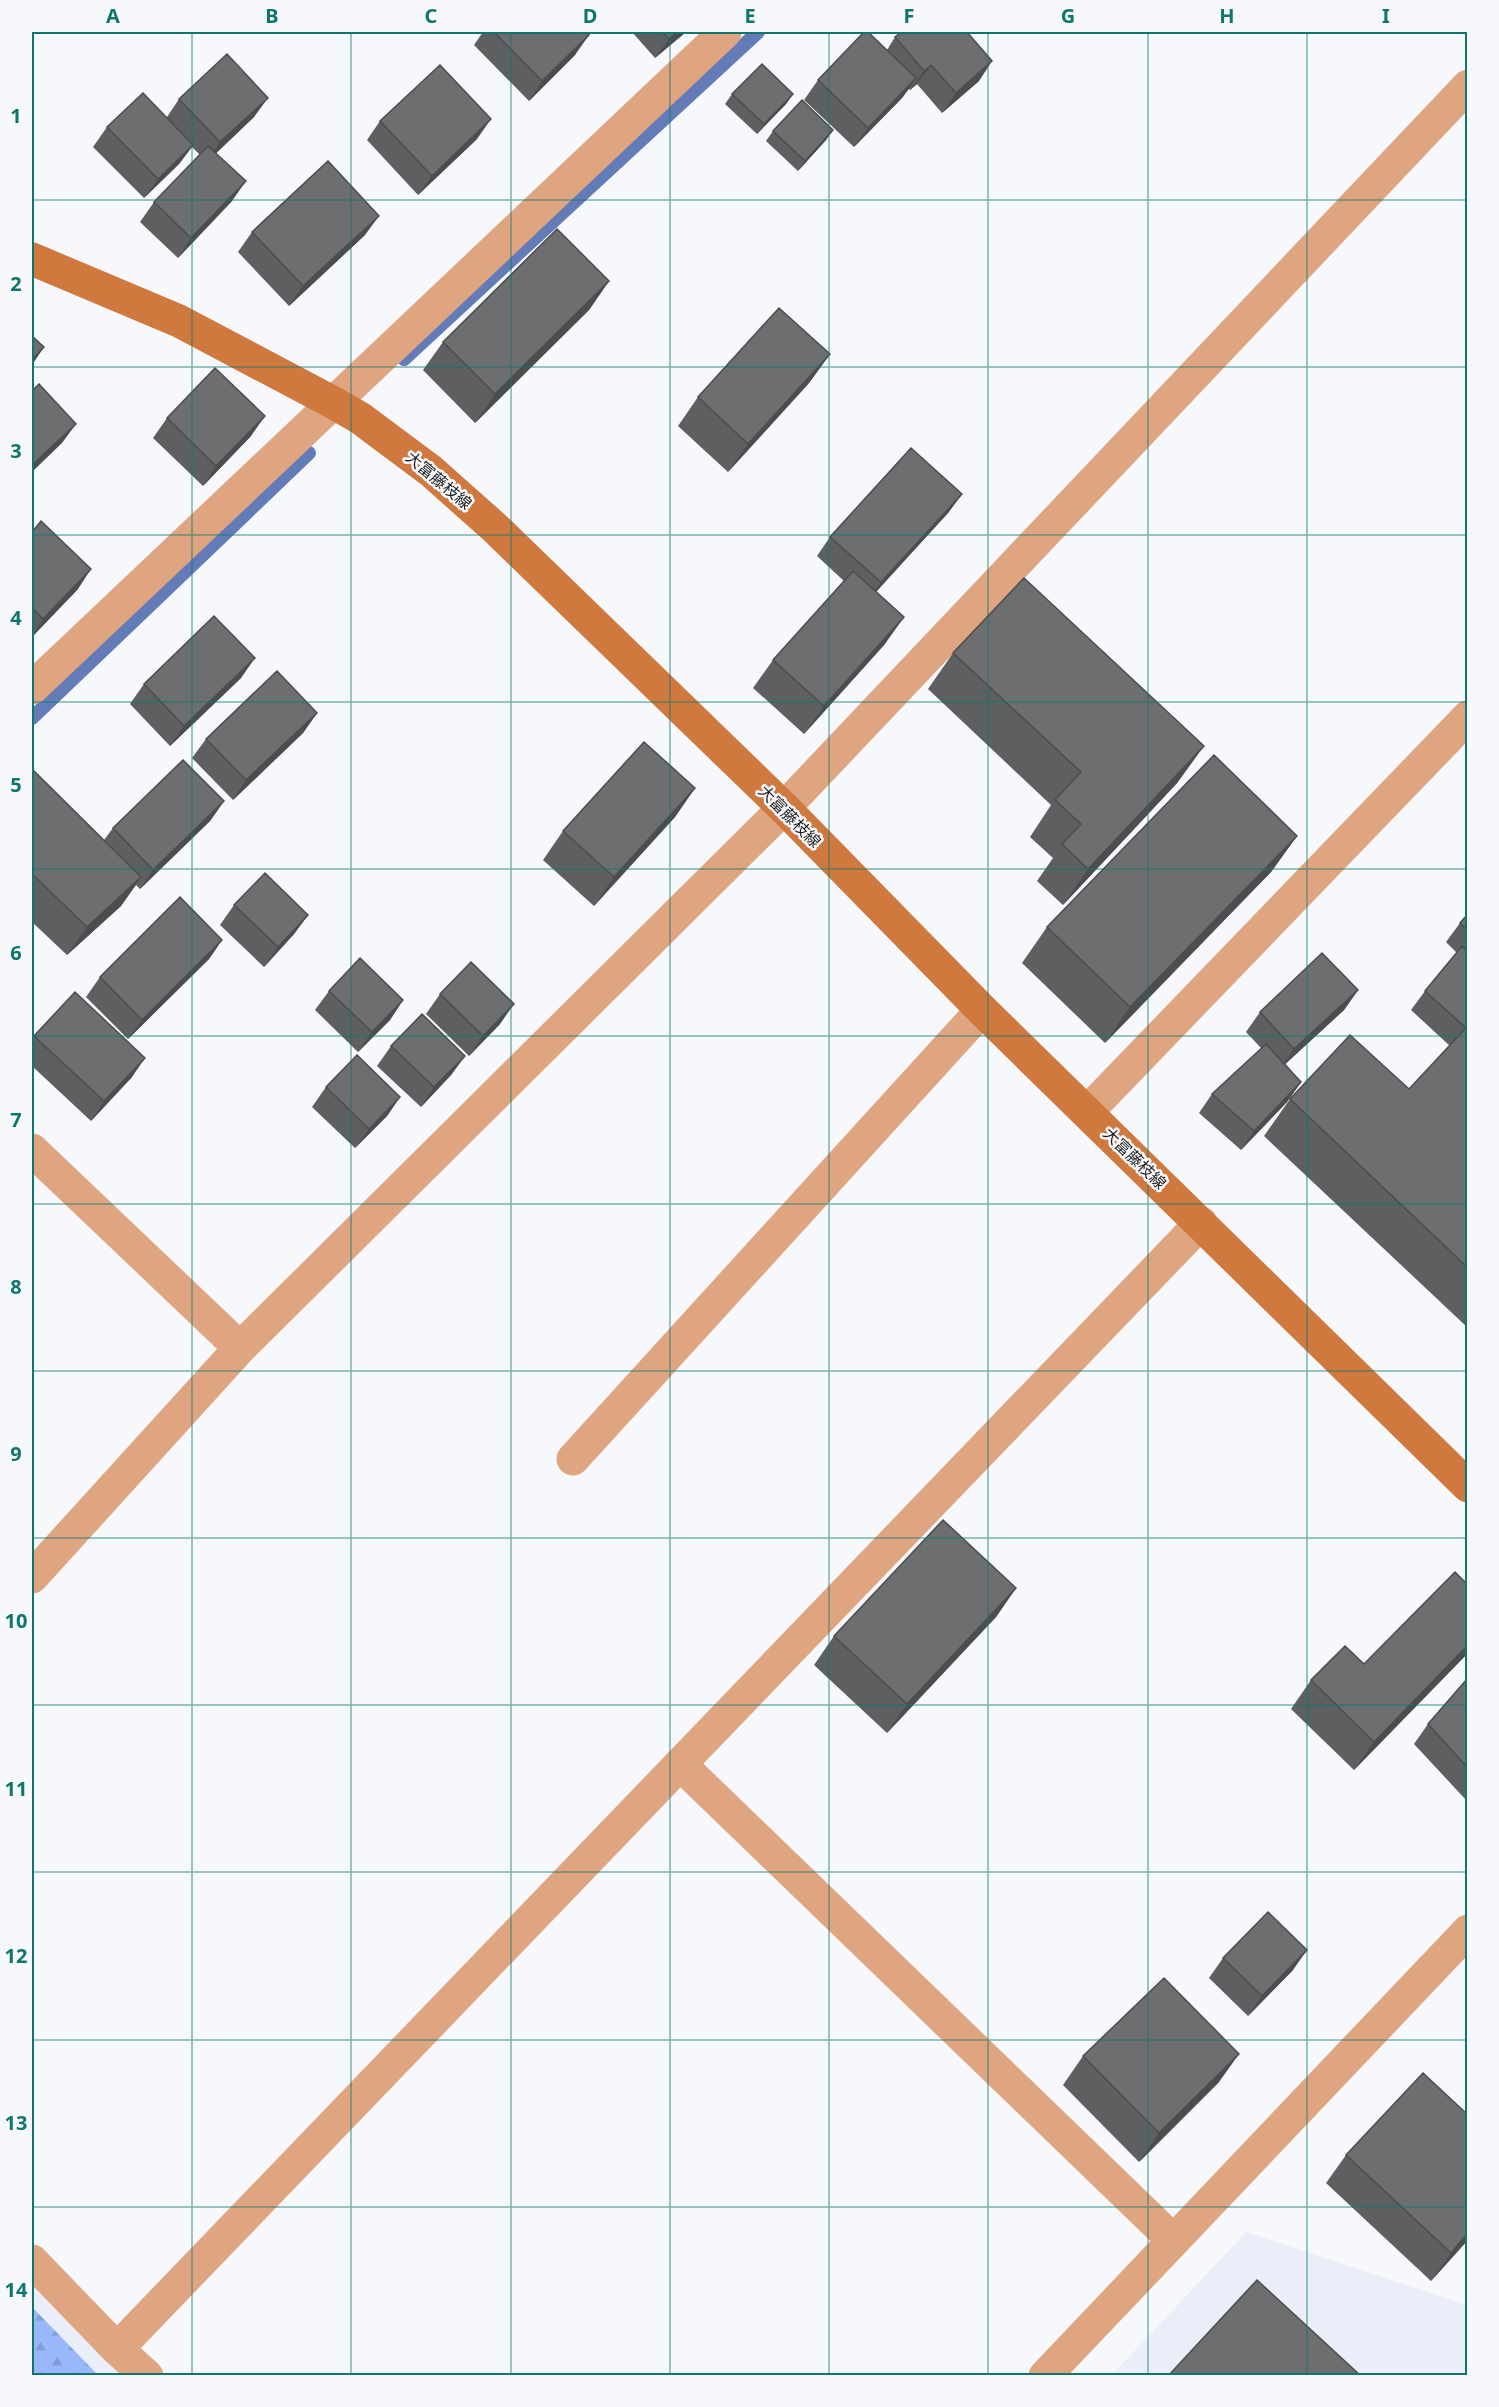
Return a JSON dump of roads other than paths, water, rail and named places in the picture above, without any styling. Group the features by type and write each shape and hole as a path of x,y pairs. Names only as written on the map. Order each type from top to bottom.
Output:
{"main road":[{"name":"大富藤枝線","path":"32,259 179,321 334,403 360,418 431,471 494,527 784,808 982,1010 1201,1222 1467,1486"}],"street":[{"path":"32,688 725,32"},
{"path":"32,1577 240,1348 784,808 1467,86"},
{"path":"1087,1112 1467,717"},
{"path":"573,1459 982,1010"},
{"path":"32,1150 240,1348"},
{"path":"117,2349 1201,1222"},
{"path":"680,1764 1173,2240"},
{"path":"1045,2376 1467,1931"},
{"path":"32,2261 117,2349 147,2376"}],"waterway":[{"path":"404,359 758,32"},
{"path":"32,718 309,453"}]}
